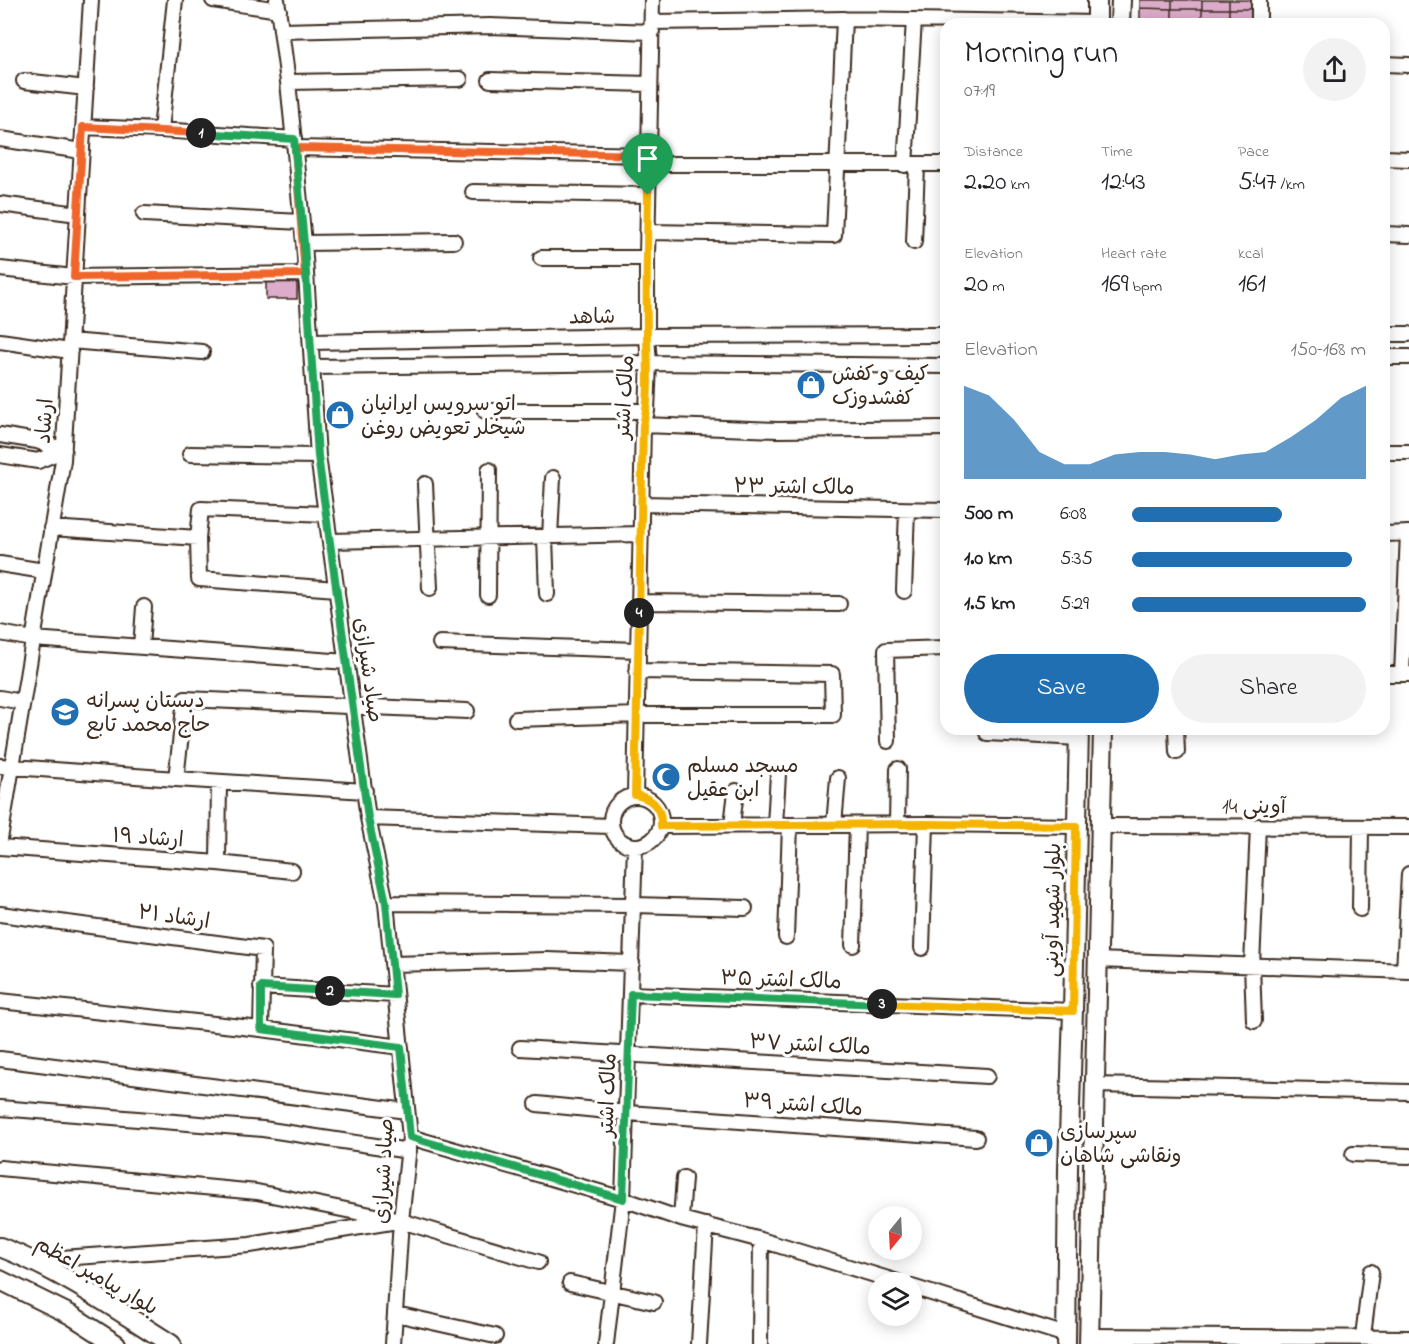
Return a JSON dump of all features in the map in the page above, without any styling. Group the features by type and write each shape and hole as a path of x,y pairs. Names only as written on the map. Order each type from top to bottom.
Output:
{"main road":[{"path":"1097,0 1097,18"},
{"path":"1120,18 1121,0"},
{"name":"بلوار شهید آوینی","path":"1066,1340 1079,735"},
{"path":"1089,1340 1102,735"},
{"name":"بلوار پیامبر اعظم","path":"0,1247 30,1260 106,1303 171,1344"},
{"path":"0,1280 71,1315 116,1344"}],"street":[{"name":"ارشاد","path":"0,830 6,766 22,702 64,450 91,0"},
{"path":"161,130 176,0"},
{"path":"213,0 278,5"},
{"name":"مالک اشتر","path":"635,795 643,425 647,411 649,363 646,258 652,0"},
{"path":"1259,0 1259,18"},
{"name":"صیاد شیرازی","path":"278,5 304,243 318,456 368,818 386,903 408,1111 410,1144 401,1221 393,1344"},
{"path":"647,232 834,235 844,19"},
{"path":"281,31 490,26 652,27 844,19 940,21"},
{"path":"914,20 911,165 914,242"},
{"path":"1390,64 1409,65"},
{"path":"288,82 460,79"},
{"path":"490,80 650,84"},
{"path":"24,81 86,88"},
{"path":"83,127 161,130 294,144 533,151 649,159 940,164"},
{"path":"0,139 82,151"},
{"path":"1390,158 1409,159"},
{"path":"473,192 648,195"},
{"path":"2,205 78,214"},
{"path":"144,214 302,222"},
{"path":"1390,234 1409,235"},
{"path":"304,243 454,241"},
{"path":"541,258 646,258"},
{"path":"1,270 74,277 305,274"},
{"path":"1390,334 1409,334"},
{"name":"شاهد","path":"311,342 647,336 940,336"},
{"path":"0,341 202,352"},
{"path":"1390,357 1409,357"},
{"path":"313,367 649,363 940,366"},
{"path":"485,411 647,411"},
{"path":"643,425 778,430 940,428"},
{"path":"0,435 37,441 64,450"},
{"path":"0,455 38,461 64,450"},
{"path":"1390,452 1409,452"},
{"path":"190,454 318,456"},
{"path":"488,595 489,470"},
{"path":"547,594 548,537 553,478"},
{"path":"425,484 430,588"},
{"name":"مالک اشتر ۲۳","path":"641,504 940,510"},
{"path":"326,514 201,509 198,538 199,579 337,589"},
{"path":"904,591 907,510"},
{"path":"51,528 198,538"},
{"path":"1390,534 1408,533 1405,674"},
{"path":"330,542 640,534"},
{"path":"0,564 44,571"},
{"path":"639,602 839,604"},
{"path":"141,647 144,607"},
{"path":"0,633 33,639 346,662"},
{"path":"440,643 638,650"},
{"path":"888,741 886,650 940,648"},
{"path":"516,719 637,715 833,715 832,674 638,671"},
{"path":"0,698 22,702"},
{"path":"176,779 185,699 353,708 467,711"},
{"path":"1176,735 1177,752"},
{"path":"6,766 364,791"},
{"path":"897,824 898,769"},
{"path":"775,825 778,774"},
{"path":"834,825 838,778"},
{"path":"218,863 219,782"},
{"path":"732,825 736,791"},
{"path":"635,795 650,799 662,818 655,838 649,843 636,846 620,840 611,826 614,809 626,797 635,795"},
{"path":"368,818 611,826"},
{"path":"661,826 897,824 1076,826"},
{"path":"922,948 926,824"},
{"path":"786,938 790,825"},
{"path":"853,945 857,825"},
{"name":"آوینی 14","path":"1099,826 1409,827"},
{"path":"1254,1021 1252,965 1258,826"},
{"path":"1360,827 1360,909"},
{"name":"مالک اشتر","path":"606,1344 623,1199 628,1113 636,846"},
{"name":"ارشاد ۱۹","path":"0,848 218,863 292,871"},
{"path":"1096,960 1407,971 1409,874"},
{"path":"386,903 745,908"},
{"name":"ارشاد ۲۱","path":"0,915 263,949 261,1029"},
{"path":"392,964 547,960 632,963"},
{"path":"261,987 395,995"},
{"name":"مالک اشتر ۳۵","path":"631,994 1073,1011"},
{"path":"0,1001 261,1029 401,1047"},
{"name":"مالک اشتر ۳۷","path":"520,1048 987,1076"},
{"path":"0,1059 408,1111"},
{"path":"1094,1085 1409,1092"},
{"name":"مالک اشتر ۳۹","path":"537,1104 628,1113 975,1138"},
{"path":"0,1108 262,1129 410,1144 623,1199 681,1219 706,1224 868,1273"},
{"path":"1353,1154 1409,1156"},
{"path":"0,1168 257,1191 401,1221 538,1262"},
{"path":"681,1219 684,1178"},
{"path":"30,1260 250,1245 401,1221"},
{"path":"699,1344 706,1224"},
{"path":"760,1344 761,1240"},
{"path":"1367,1336 1371,1272"},
{"path":"570,1282 654,1302"},
{"path":"922,1290 1066,1340"},
{"path":"396,1314 495,1336"},
{"path":"1089,1340 1367,1336 1409,1338"}],"building":[{"path":"1140,0 1172,0 1172,9 1140,8"},
{"path":"1172,0 1202,0 1202,9 1172,9"},
{"path":"1202,0 1229,0 1229,9 1202,9"},
{"path":"1229,0 1254,0 1254,9 1229,9"},
{"path":"1140,8 1172,9 1172,18 1140,18"},
{"path":"1172,9 1202,9 1202,18 1172,18"},
{"path":"1202,9 1229,9 1229,18 1202,18"},
{"path":"1229,9 1254,9 1254,18 1229,18"},
{"path":"266,281 297,281 297,299 266,299"}],"waterway":[{"path":"1112,0 1112,11"}],"place":[{"name":"کیف و کفش کفشدوزک","path":"811,385"},
{"name":"اتو سرویس ایرانیان شیخلر تعویض روغن","path":"340,415"},
{"name":"دبستان پسرانه حاج محمد تابع","path":"65,712"},
{"name":"مسجد مسلم ابن عقیل","path":"666,777"},
{"name":"سپرسازی و‌نقاشی شاهان","path":"1039,1143"}],"route":[{"path":"648,195 646,258 649,363 647,411 643,425 635,795 650,799 655,804 662,818 661,826 926,824 1076,826 1073,1011 631,994 623,1199 410,1137 401,1047 261,1029 261,987 395,995 386,903 368,818 318,456 304,243 294,139 83,127 74,277 305,274 304,243 295,148 649,155 648,195"}]}
